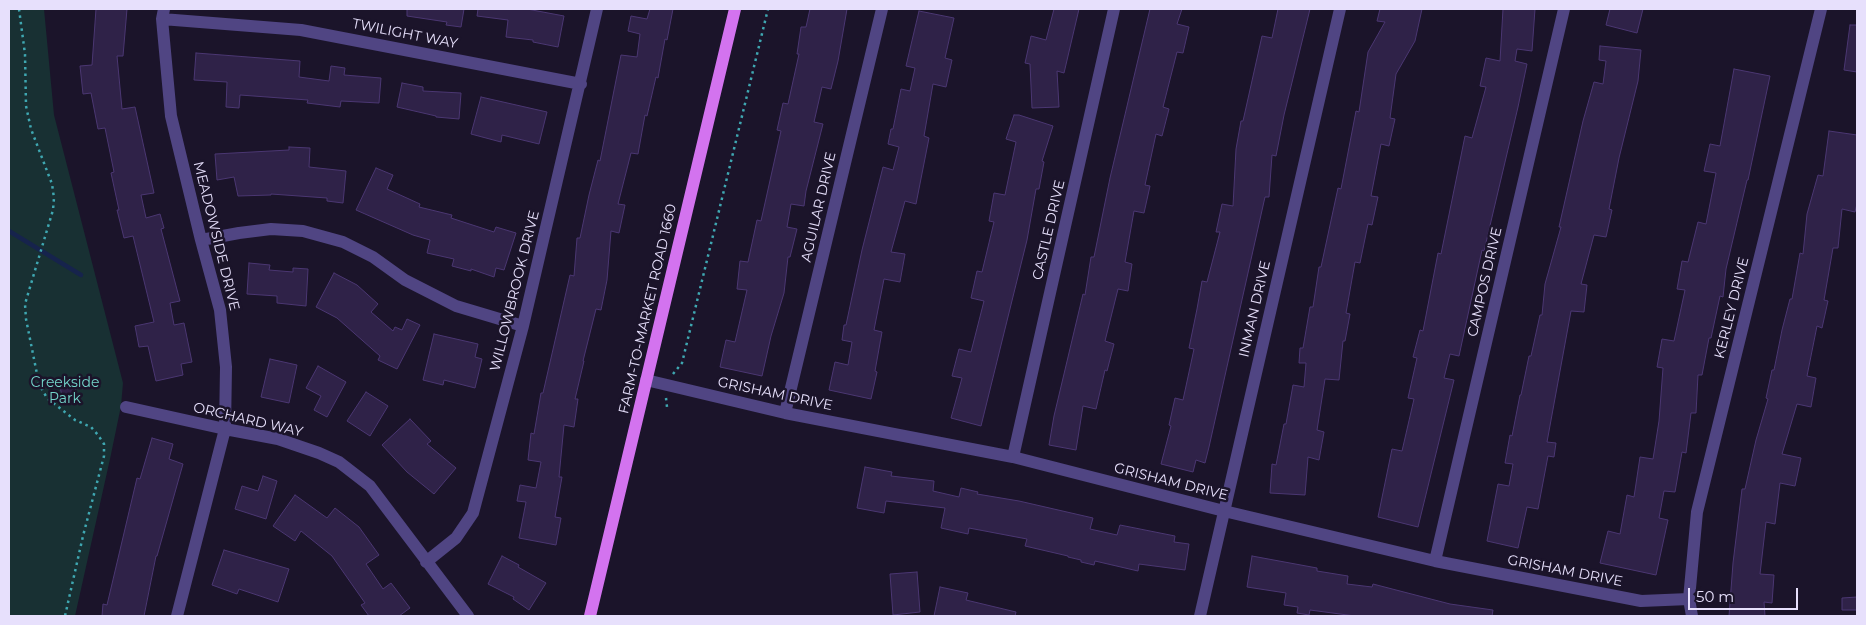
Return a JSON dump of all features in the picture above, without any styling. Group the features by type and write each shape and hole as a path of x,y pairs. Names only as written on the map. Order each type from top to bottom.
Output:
{"main road":[{"name":"FARM-TO-MARKET ROAD 1660","path":"590,616 735,9"}],"street":[{"name":"WILLOWBROOK DRIVE","path":"426,562 456,538 473,513 523,326 597,9"},
{"name":"AGUILAR DRIVE","path":"786,413 882,9"},
{"name":"CASTLE DRIVE","path":"1013,457 1114,9"},
{"name":"INMAN DRIVE","path":"1200,616 1340,9"},
{"name":"CAMPOS DRIVE","path":"1434,561 1564,9"},
{"name":"KERLEY DRIVE","path":"1692,616 1689,599 1697,512 1821,9"},
{"name":"TWILIGHT WAY","path":"163,14 300,30 581,84"},
{"name":"MEADOWSIDE DRIVE","path":"163,14 171,116 220,310 226,367 225,429 177,616"},
{"path":"201,240 239,232 271,229 303,231 343,242 373,257 405,280 456,306 523,326"},
{"name":"GRISHAM DRIVE","path":"646,380 786,413 1013,457 1224,511 1434,561 1641,601 1689,599"},
{"name":"ORCHARD WAY","path":"126,407 278,439 319,452 339,462 370,486 468,616"}],"path":[{"path":"19,9 25,54 26,106 31,128 52,184 54,198 53,210 26,304 26,319 39,384 47,398 75,420 91,427 104,444 104,456 65,616"},
{"path":"673,373 682,363 768,9"},
{"path":"666,401 667,407"}],"green space":[{"name":"Creekside Park","path":"9,9 44,9 54,115 123,383 121,406 75,616 9,616"}],"building":[{"path":"96,9 127,9 123,56 117,56 122,109 135,107 154,193 141,195 146,218 160,214 164,228 161,229 180,301 170,303 174,325 184,323 192,362 181,364 183,375 156,381 148,346 139,347 135,326 154,322 133,236 124,238 117,210 119,210 111,173 114,172 105,128 98,129 91,93 83,94 80,66 92,65"},
{"path":"407,9 464,9 461,27 446,25 447,22 407,16"},
{"path":"478,9 527,9 564,16 558,47 533,42 533,40 506,37 508,20 477,16"},
{"path":"650,9 673,9 658,78 656,77 647,116 645,115 638,154 631,153 618,204 625,205 619,233 611,231 607,280 601,310 596,309 583,361 575,399 578,399 574,427 564,425 559,477 562,477 555,517 561,518 556,545 519,538 526,502 517,501 520,485 536,488 541,462 528,460 531,433 534,434 541,393 543,393 570,275 574,276 577,238 580,238 598,160 600,161 621,55 637,57 640,34 628,31 631,16 647,19"},
{"path":"810,9 847,9 831,89 822,87 814,122 823,124 804,206 791,204 787,227 797,229 790,257 788,257 784,293 771,336 762,376 720,367 726,340 735,342 747,290 737,289 740,261 748,262 757,220 761,221 781,131 777,130 783,103 788,104 799,54 797,54 801,27 806,27"},
{"path":"1054,9 1079,9 1064,73 1057,71 1059,107 1032,108 1030,64 1025,63 1031,36 1046,40"},
{"path":"1150,9 1182,9 1177,24 1189,27 1183,53 1177,52 1163,107 1169,109 1162,136 1156,134 1145,185 1150,186 1144,213 1134,211 1125,262 1132,264 1128,291 1118,289 1105,341 1114,344 1107,371 1105,370 1096,409 1083,406 1076,450 1049,445 1054,416 1083,294 1085,295 1091,257 1094,257 1110,178"},
{"path":"1278,9 1310,9 1276,156 1272,155 1269,197 1265,197 1205,463 1196,460 1193,472 1161,464 1171,426 1169,425 1175,398 1183,400 1194,349 1189,348 1202,281 1207,282 1220,232 1216,232 1222,204 1233,206 1236,149 1262,36 1272,38"},
{"path":"1380,9 1422,9 1415,41 1396,74 1390,118 1395,119 1389,146 1381,144 1371,196 1378,197 1372,225 1368,224 1360,263 1355,262 1346,313 1350,314 1345,341 1343,341 1339,380 1325,379 1317,430 1324,432 1319,460 1308,457 1305,495 1270,493 1272,464 1276,465 1293,385 1304,387 1306,363 1299,363 1300,348 1303,348 1310,307 1313,307 1319,267 1321,267 1338,188 1341,189 1356,111 1359,112 1368,52 1385,22 1377,21"},
{"path":"1503,9 1535,9 1532,51 1517,49 1515,61 1527,64 1484,251 1482,250 1459,356 1450,354 1444,378 1454,380 1418,527 1378,517 1392,449 1402,451 1414,399 1408,398 1417,358 1413,357 1420,330 1423,331 1438,253 1441,254 1465,136 1472,138 1486,87 1480,86 1486,58 1500,61"},
{"path":"1610,9 1643,9 1637,33 1606,25"},
{"path":"919,11 954,18 945,58 952,60 946,87 933,84 924,136 929,138 916,204 905,201 891,252 905,254 900,282 884,279 874,330 882,332 875,371 877,372 871,399 829,390 835,362 848,365 852,342 842,340 844,325 846,325 862,250 883,167 893,170 899,147 888,144 901,89 910,91 915,68 906,66"},
{"path":"1850,25 1857,25 1857,72 1844,70"},
{"path":"1600,46 1641,50 1638,81 1619,158 1609,209 1612,210 1606,237 1594,235 1581,284 1587,285 1584,312 1571,311 1547,442 1556,443 1554,457 1548,456 1538,509 1527,507 1518,548 1487,541 1498,484 1509,486 1513,464 1505,463 1510,435 1512,436 1529,356 1531,356 1540,315 1542,315 1545,284 1561,227 1559,227 1583,121 1594,82 1603,84 1606,61 1599,60"},
{"path":"196,53 300,61 299,77 329,81 331,66 345,68 344,75 381,78 379,103 341,101 340,107 307,103 308,100 240,95 239,108 226,107 227,82 194,80"},
{"path":"1734,69 1770,76 1748,180 1726,269 1723,297 1720,296 1702,375 1698,375 1696,413 1691,413 1686,453 1682,452 1675,492 1664,491 1659,518 1668,520 1656,575 1600,563 1608,531 1620,534 1627,495 1634,497 1640,457 1653,459 1659,421 1663,368 1657,367 1662,339 1674,341 1685,290 1677,289 1682,261 1688,262 1698,222 1706,224 1716,173 1704,171 1710,144 1720,146"},
{"path":"402,83 423,87 423,91 461,93 459,119 436,117 397,107"},
{"path":"481,97 547,112 539,144 502,135 501,142 471,134"},
{"path":"1014,115 1053,126 1042,161 1044,162 1039,189 1036,189 1027,240 981,426 951,418 962,378 952,376 959,349 971,352 984,301 971,298 977,271 982,272 994,222 989,221 994,193 1005,195 1016,142 1006,139"},
{"path":"1829,131 1857,135 1857,204 1855,212 1842,209 1838,248 1833,248 1824,300 1828,301 1822,328 1817,326 1807,376 1816,378 1811,407 1797,404 1782,454 1801,458 1795,486 1780,483 1775,524 1766,522 1760,574 1774,575 1772,603 1764,602 1765,616 1729,616 1742,489 1745,489 1768,399 1766,398 1772,370 1774,370 1790,299 1792,299 1800,253 1803,254 1807,214 1818,175 1823,176"},
{"path":"289,147 310,148 309,167 346,171 343,203 327,201 327,198 271,194 238,196 234,177 217,180 215,154 289,150"},
{"path":"376,168 393,175 387,189 420,204 419,207 452,215 451,218 494,232 496,227 516,233 504,270 496,268 494,277 471,269 471,271 452,266 454,259 427,253 430,240 413,235 356,210"},
{"path":"249,263 270,265 269,270 293,272 293,268 308,269 306,306 277,303 277,296 247,294"},
{"path":"334,273 357,285 378,304 371,312 393,331 395,327 402,330 407,319 420,325 397,369 378,360 380,356 337,318 316,307"},
{"path":"434,334 478,344 475,357 482,359 475,388 444,380 443,385 423,380"},
{"path":"270,359 297,365 289,403 261,397"},
{"path":"318,366 346,382 327,417 314,410 321,396 306,388"},
{"path":"74,383 77,397 63,400 60,387"},
{"path":"366,392 388,406 370,436 347,421"},
{"path":"410,419 431,441 427,444 456,468 434,494 407,472 382,445"},
{"path":"152,438 173,444 169,459 183,464 156,556 144,616 102,616 103,604 107,605 137,478 140,479"},
{"path":"865,467 892,472 891,476 934,481 933,491 959,497 961,488 978,492 977,494 1019,501 1093,518 1090,529 1117,535 1120,525 1175,536 1174,542 1189,544 1185,570 1139,564 1138,571 1095,561 1094,565 1068,556 1025,546 1027,539 969,528 968,534 941,528 945,508 886,501 884,513 857,508"},
{"path":"263,476 277,481 266,519 235,509 242,486 258,491"},
{"path":"295,495 327,518 335,508 359,527 379,555 366,564 383,589 391,583 410,608 399,616 369,616 361,605 365,603 332,556 301,531 295,541 273,526"},
{"path":"224,550 289,569 278,602 239,589 237,594 212,585"},
{"path":"502,556 546,583 529,610 513,599 514,597 488,584"},
{"path":"1252,556 1317,568 1317,571 1348,576 1347,584 1372,587 1373,584 1450,604 1493,610 1492,616 1355,616 1310,610 1309,615 1297,613 1298,607 1284,605 1286,593 1247,587"},
{"path":"917,572 920,612 893,615 890,574"},
{"path":"940,587 968,593 966,600 1016,612 1015,616 934,616"},
{"path":"1857,597 1857,610 1842,610 1842,598"}],"waterway":[{"path":"9,231 81,275"}]}
